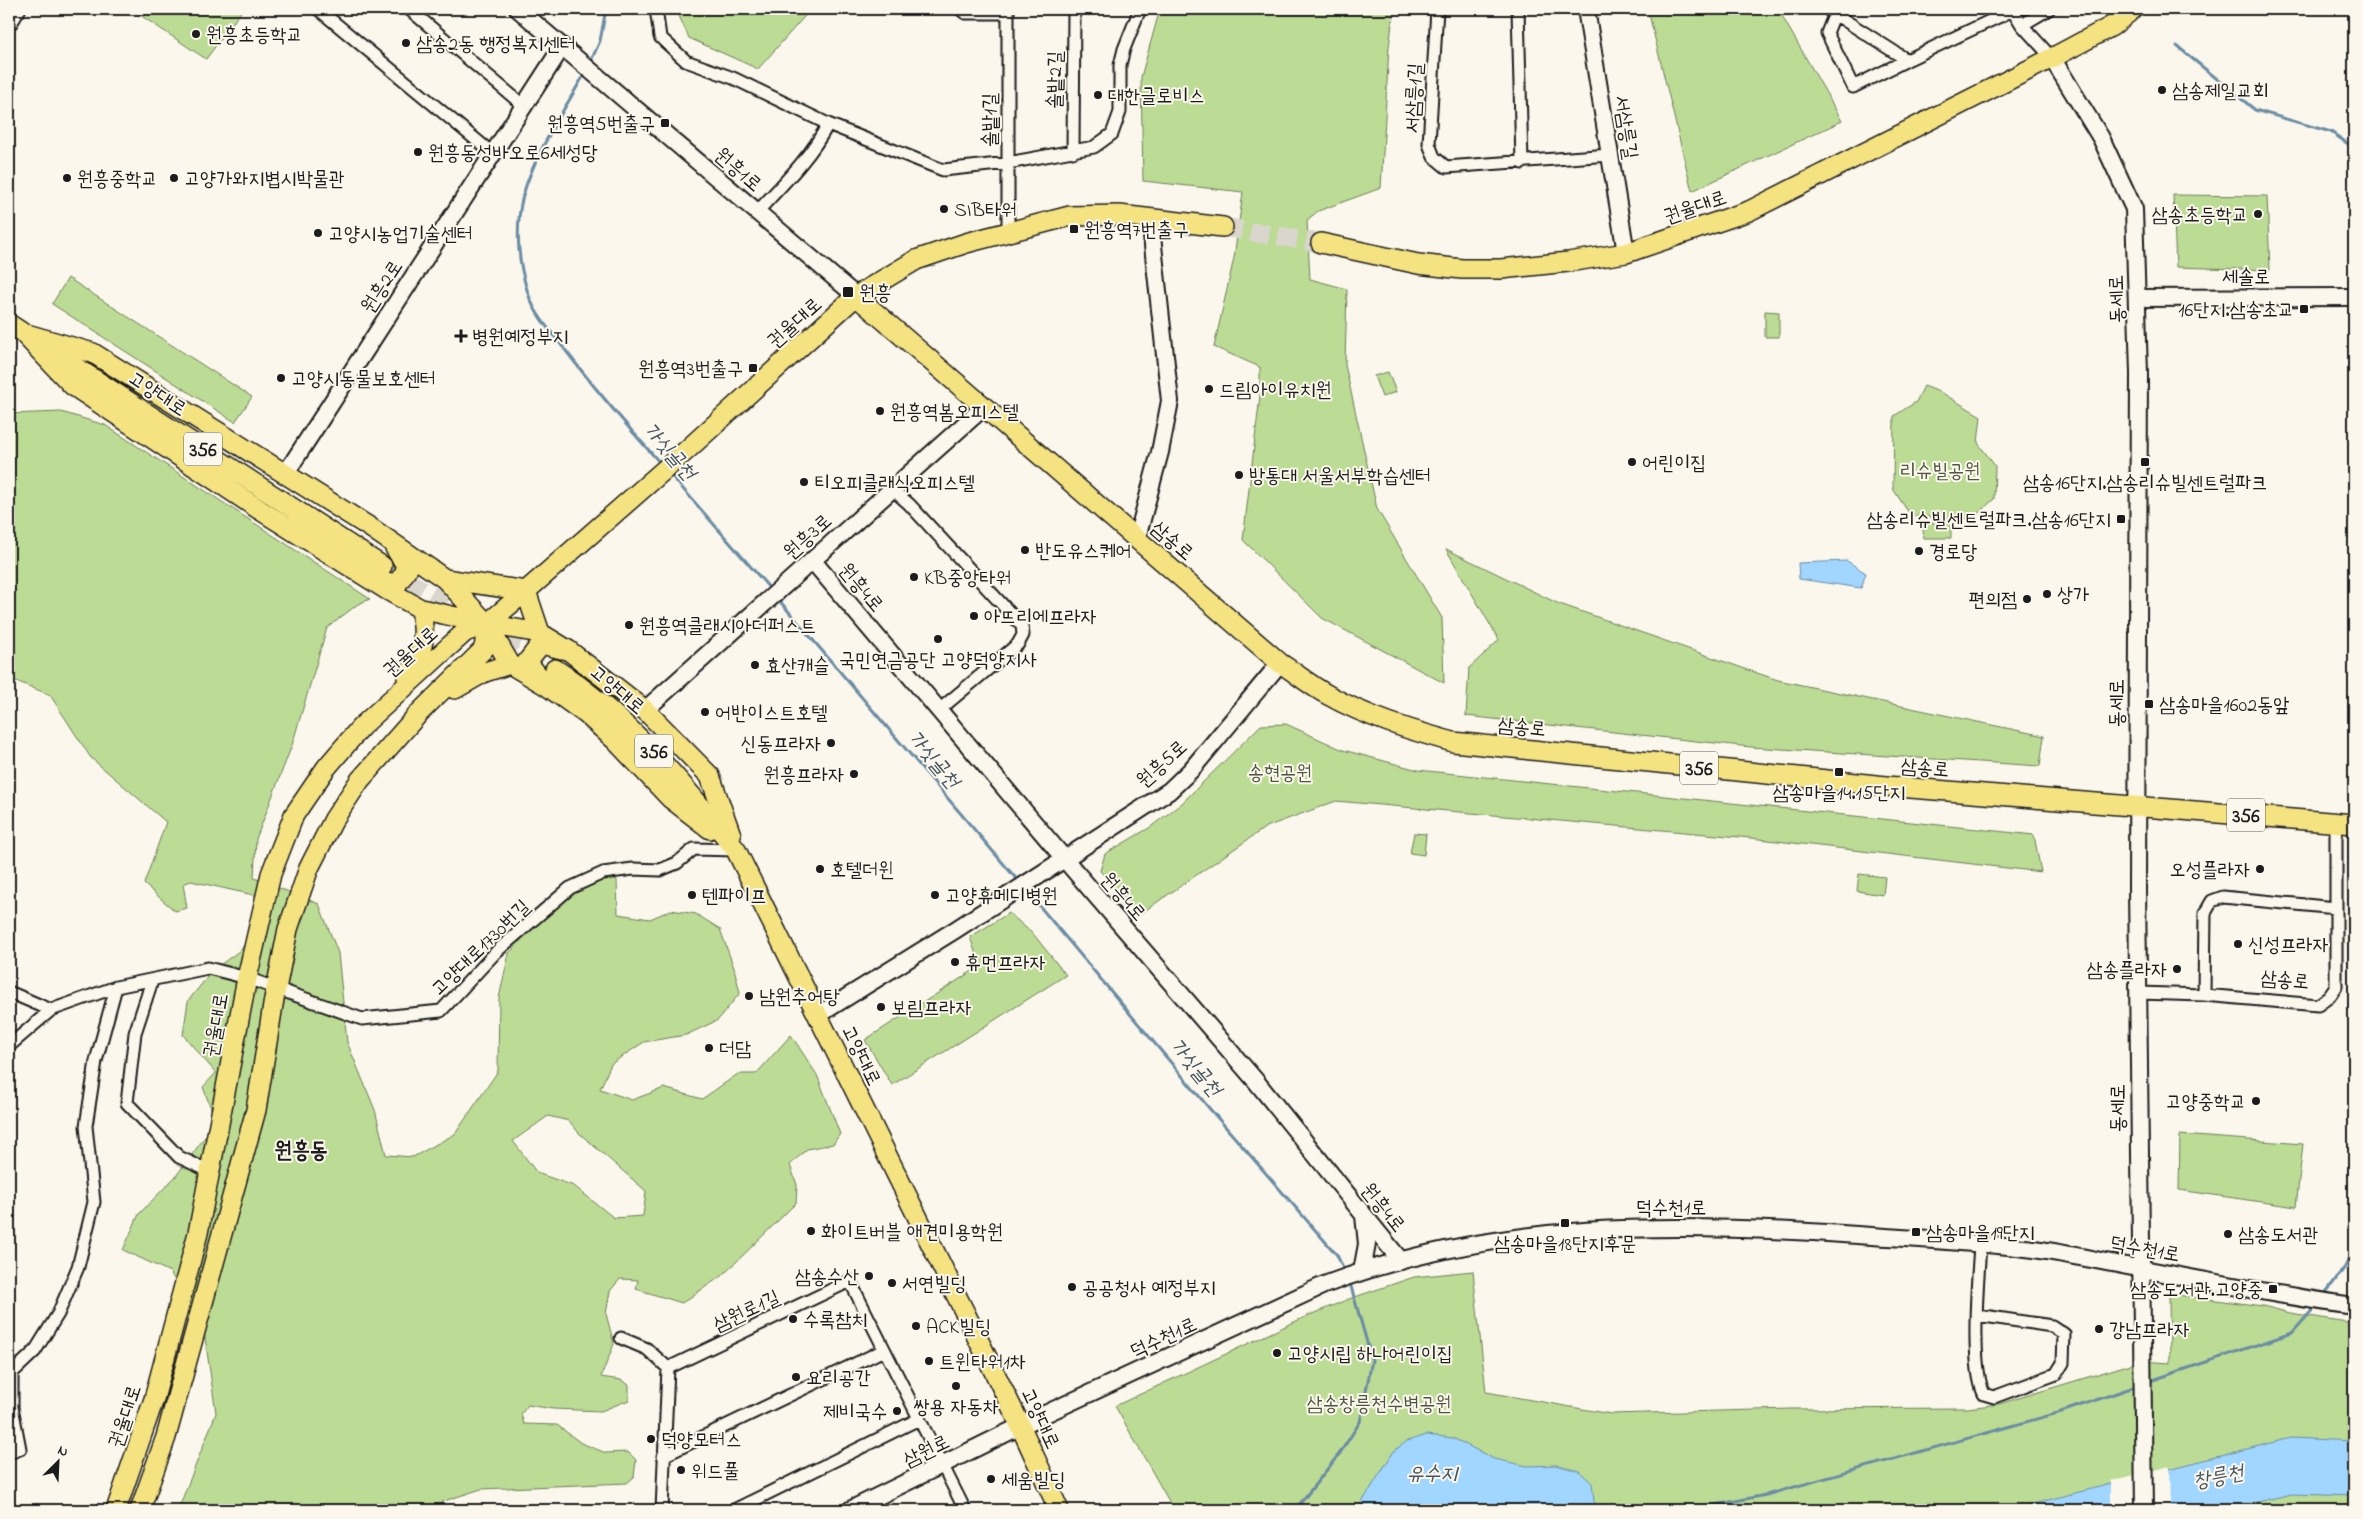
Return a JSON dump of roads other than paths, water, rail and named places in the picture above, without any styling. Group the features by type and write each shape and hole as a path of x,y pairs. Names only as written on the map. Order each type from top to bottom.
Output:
{"main road":[{"name":"권율대로","path":"1321,243 1418,264 1462,269 1501,269 1568,262 1626,253 1749,211 2052,58 2112,26 2133,9"},
{"name":"권율대로","path":"116,1510 154,1399 198,1233 247,978 271,874 294,815 326,768 361,727 465,632 487,624 526,591 688,449 856,296 916,260 966,242 1070,216 1120,215 1224,227"},
{"name":"삼송로","path":"856,296 1280,663 1327,695 1363,712 1407,729 1453,742 1751,773 2137,807 2345,823"},
{"path":"16,329 93,353 286,473 392,542 446,579 487,624 510,664"},
{"path":"16,329 72,385 260,510 367,578 421,609 487,624 540,633 610,680 645,710 710,776 736,850"},
{"name":"고양대로","path":"16,329 382,566"},
{"path":"367,578 397,584 408,568 392,542"},
{"path":"446,579 526,591 540,633"},
{"path":"397,694 417,661 424,642 421,609"},
{"path":"140,1510 166,1437 256,1110 276,988 288,929 309,868 334,819 360,780 420,712 484,648 487,624"},
{"path":"551,677 527,662 542,644 568,650"},
{"path":"420,712 470,679 510,664 551,677"},
{"name":"고양대로","path":"551,677 594,697 629,727 689,790 736,850 1059,1510"}],"street":[{"path":"9,22 18,9"},
{"path":"318,9 492,153"},
{"path":"409,9 524,106"},
{"path":"518,9 562,47"},
{"path":"656,9 660,37 686,61 733,78 828,124 943,170 1008,164 1072,152 1094,147 1112,134 1120,112 1122,57 1140,9"},
{"path":"960,9 965,13 1008,11"},
{"name":"솔밭2길","path":"1072,152 1074,9"},
{"name":"서삼릉1길","path":"1437,9 1429,144 1434,157 1446,167 1522,163 1610,155"},
{"path":"1518,9 1522,163"},
{"name":"서삼릉길","path":"1586,9 1626,253"},
{"path":"1908,60 1831,11 1827,33 1853,87 2012,9 2022,25 2052,58"},
{"path":"2022,25 2049,9"},
{"name":"솔밭1길","path":"1008,11 1008,231"},
{"name":"원흥2로","path":"286,473 562,47"},
{"name":"원흥1로","path":"562,47 856,296"},
{"name":"동세로","path":"2052,58 2101,138 2134,209 2139,373 2137,807 2144,1510"},
{"path":"757,212 802,164 818,143 828,124"},
{"path":"1137,538 1160,452 1170,401 1150,218"},
{"name":"세솔로","path":"2137,298 2354,297"},
{"name":"원흥3로","path":"645,710 984,406"},
{"path":"892,489 909,504 1022,626 1023,635 1018,644 938,711"},
{"name":"원흥4로","path":"812,560 938,711 1255,1080 1401,1261"},
{"name":"원흥5로","path":"818,1015 1169,791 1191,770 1280,663"},
{"name":"삼송로","path":"2138,993 2204,995 2318,1005 2329,997 2336,987 2336,908 2345,823"},
{"name":"고양대로1730번길","path":"9,1046 51,1010 116,987 208,968 247,978 362,1019 441,1011 498,951 570,888 603,873 633,868 660,870 676,863 694,849 736,850"},
{"path":"2204,995 2205,913 2212,901 2223,897 2336,908"},
{"path":"152,981 135,1033 127,1103 179,1157 210,1172"},
{"path":"9,1453 20,1449 12,1407 12,1372 35,1351 58,1314 78,1267 94,1202 86,1126 96,1060 116,987"},
{"path":"9,992 51,1010"},
{"path":"1364,1216 1367,1230 1365,1266"},
{"name":"덕수천1로","path":"1020,1427 1365,1266 1401,1261 1506,1238 1546,1232 1604,1229 1753,1228 2036,1249 2354,1306"},
{"path":"1977,1315 2052,1326 2064,1334 2063,1363 2056,1374 1994,1397 1984,1394 1978,1382 1977,1315 1980,1244"},
{"name":"삼원로1길","path":"668,1368 850,1281 943,1464 962,1509"},
{"path":"620,1338 647,1349 668,1368 662,1510"},
{"path":"663,1456 884,1350"},
{"path":"734,1510 919,1419"},
{"name":"삼원로","path":"850,1510 1020,1427"}],"water":[{"path":"1847,561 1866,573 1861,588 1799,579 1798,563"},
{"name":"유수지","path":"1427,1435 1453,1438 1494,1459 1527,1466 1556,1465 1579,1471 1592,1483 1595,1510 1357,1510 1394,1451 1407,1441"},
{"name":"창릉천","path":"2290,1438 2354,1441 2354,1496 2292,1494 2223,1510 2009,1510"}],"waterway":[{"name":"가싯골천","path":"590,63 600,41 606,9"},
{"path":"2177,46 2255,110 2331,132 2354,148"},
{"name":"가싯골천","path":"585,73 559,117 528,179 523,195 518,232 522,269 534,308 543,322 623,421 661,464"},
{"name":"가싯골천","path":"670,474 771,590"},
{"name":"가싯골천","path":"778,599 1019,882"},
{"name":"가싯골천","path":"1026,890 1209,1108 1337,1255 1345,1273"},
{"path":"2324,1295 2345,1267 2354,1247"},
{"name":"가싯골천","path":"1295,1510 1340,1453 1360,1422 1372,1360 1350,1283"},
{"path":"2147,1382 2292,1333 2316,1306"},
{"path":"1689,1510 1766,1495 2058,1413 2137,1386"}],"tunnel":[{"path":"1223,227 1321,243"},
{"path":"382,566 555,669"}],"place":[{"name":"원흥초등학교","path":"196,34"},
{"name":"삼송2동 행정복지센터","path":"406,43"},
{"name":"삼송제일교회","path":"2162,90"},
{"name":"대한글로비스","path":"1098,95"},
{"name":"원흥역5번출구","path":"665,123"},
{"name":"원흥동성바오로6세성당","path":"418,152"},
{"name":"원흥중학교","path":"67,178"},
{"name":"고양가와지볍시박물관","path":"174,178"},
{"name":"SIB타워","path":"944,209"},
{"name":"삼송초등학교","path":"2258,214"},
{"name":"원흥역7번출구","path":"1074,229"},
{"name":"고양시농업기술센터","path":"318,233"},
{"name":"원흥","path":"848,292"},
{"name":"16단지.삼송초교","path":"2304,309"},
{"name":"병원예정부지","path":"461,336"},
{"name":"원흥역3번출구","path":"753,368"},
{"name":"고양시동물보호센터","path":"281,378"},
{"name":"드림아이유치원","path":"1209,389"},
{"name":"원흥역봄오피스텔","path":"880,411"},
{"name":"어린이집","path":"1632,462"},
{"name":"삼송16단지.삼송리슈빌센트럴파크","path":"2145,462"},
{"name":"방통대 서울서부학습센터","path":"1239,475"},
{"name":"티오피클래식오피스텔","path":"804,482"},
{"name":"삼송리슈빌센트럴파크.삼송16단지","path":"2121,519"},
{"name":"반도유스퀘어","path":"1025,550"},
{"name":"경로당","path":"1919,551"},
{"name":"KB중앙타워","path":"914,577"},
{"name":"상가","path":"2047,594"},
{"name":"편의점","path":"2027,599"},
{"name":"아뜨리에프라자","path":"974,616"},
{"name":"원흥역클래시아더퍼스트","path":"629,625"},
{"name":"국민연금공단 고양덕양지사","path":"938,639"},
{"name":"효산캐슬","path":"755,665"},
{"name":"삼송마을1602동앞","path":"2149,704"},
{"name":"어반이스트호텔","path":"705,712"},
{"name":"신동프라자","path":"831,743"},
{"name":"삼송마을14.15단지","path":"1839,772"},
{"name":"원흥프라자","path":"854,774"},
{"name":"호텔더윈","path":"820,869"},
{"name":"오성플라자","path":"2260,869"},
{"name":"텐파이프","path":"692,895"},
{"name":"고양휴메디병원","path":"935,895"},
{"name":"신성프라자","path":"2238,944"},
{"name":"휴먼프라자","path":"955,962"},
{"name":"삼송플라자","path":"2177,969"},
{"name":"남원추어탕","path":"749,996"},
{"name":"보림프라자","path":"881,1007"},
{"name":"더담","path":"709,1048"},
{"name":"고양중학교","path":"2256,1101"},
{"name":"삼송마을18단지후문","path":"1565,1223"},
{"name":"화이트버블 애견미용학원","path":"811,1231"},
{"name":"삼송마을19단지","path":"1916,1232"},
{"name":"삼송도서관","path":"2228,1234"},
{"name":"삼송수산","path":"869,1276"},
{"name":"서연빌딩","path":"892,1283"},
{"name":"공공청사 예정부지","path":"1072,1287"},
{"name":"삼송도서관.고양중","path":"2273,1289"},
{"name":"수록참치","path":"793,1319"},
{"name":"ACK빌딩","path":"916,1326"},
{"name":"강남프라자","path":"2099,1329"},
{"name":"고양시립 하나어린이집","path":"1277,1353"},
{"name":"트윈타워1차","path":"929,1361"},
{"name":"요리공간","path":"796,1377"},
{"name":"쌍용 자동차","path":"956,1386"},
{"name":"제비국수","path":"897,1411"},
{"name":"덕양모터스","path":"651,1439"},
{"name":"위드풀","path":"681,1470"},
{"name":"세움빌딩","path":"991,1479"}],"district":[{"name":"원흥동","path":"301,1149"}],"park label":[{"name":"리슈빌공원","path":"1940,470"},
{"name":"송현공원","path":"1280,772"},
{"name":"삼송창릉천수변공원","path":"1379,1403"}]}
